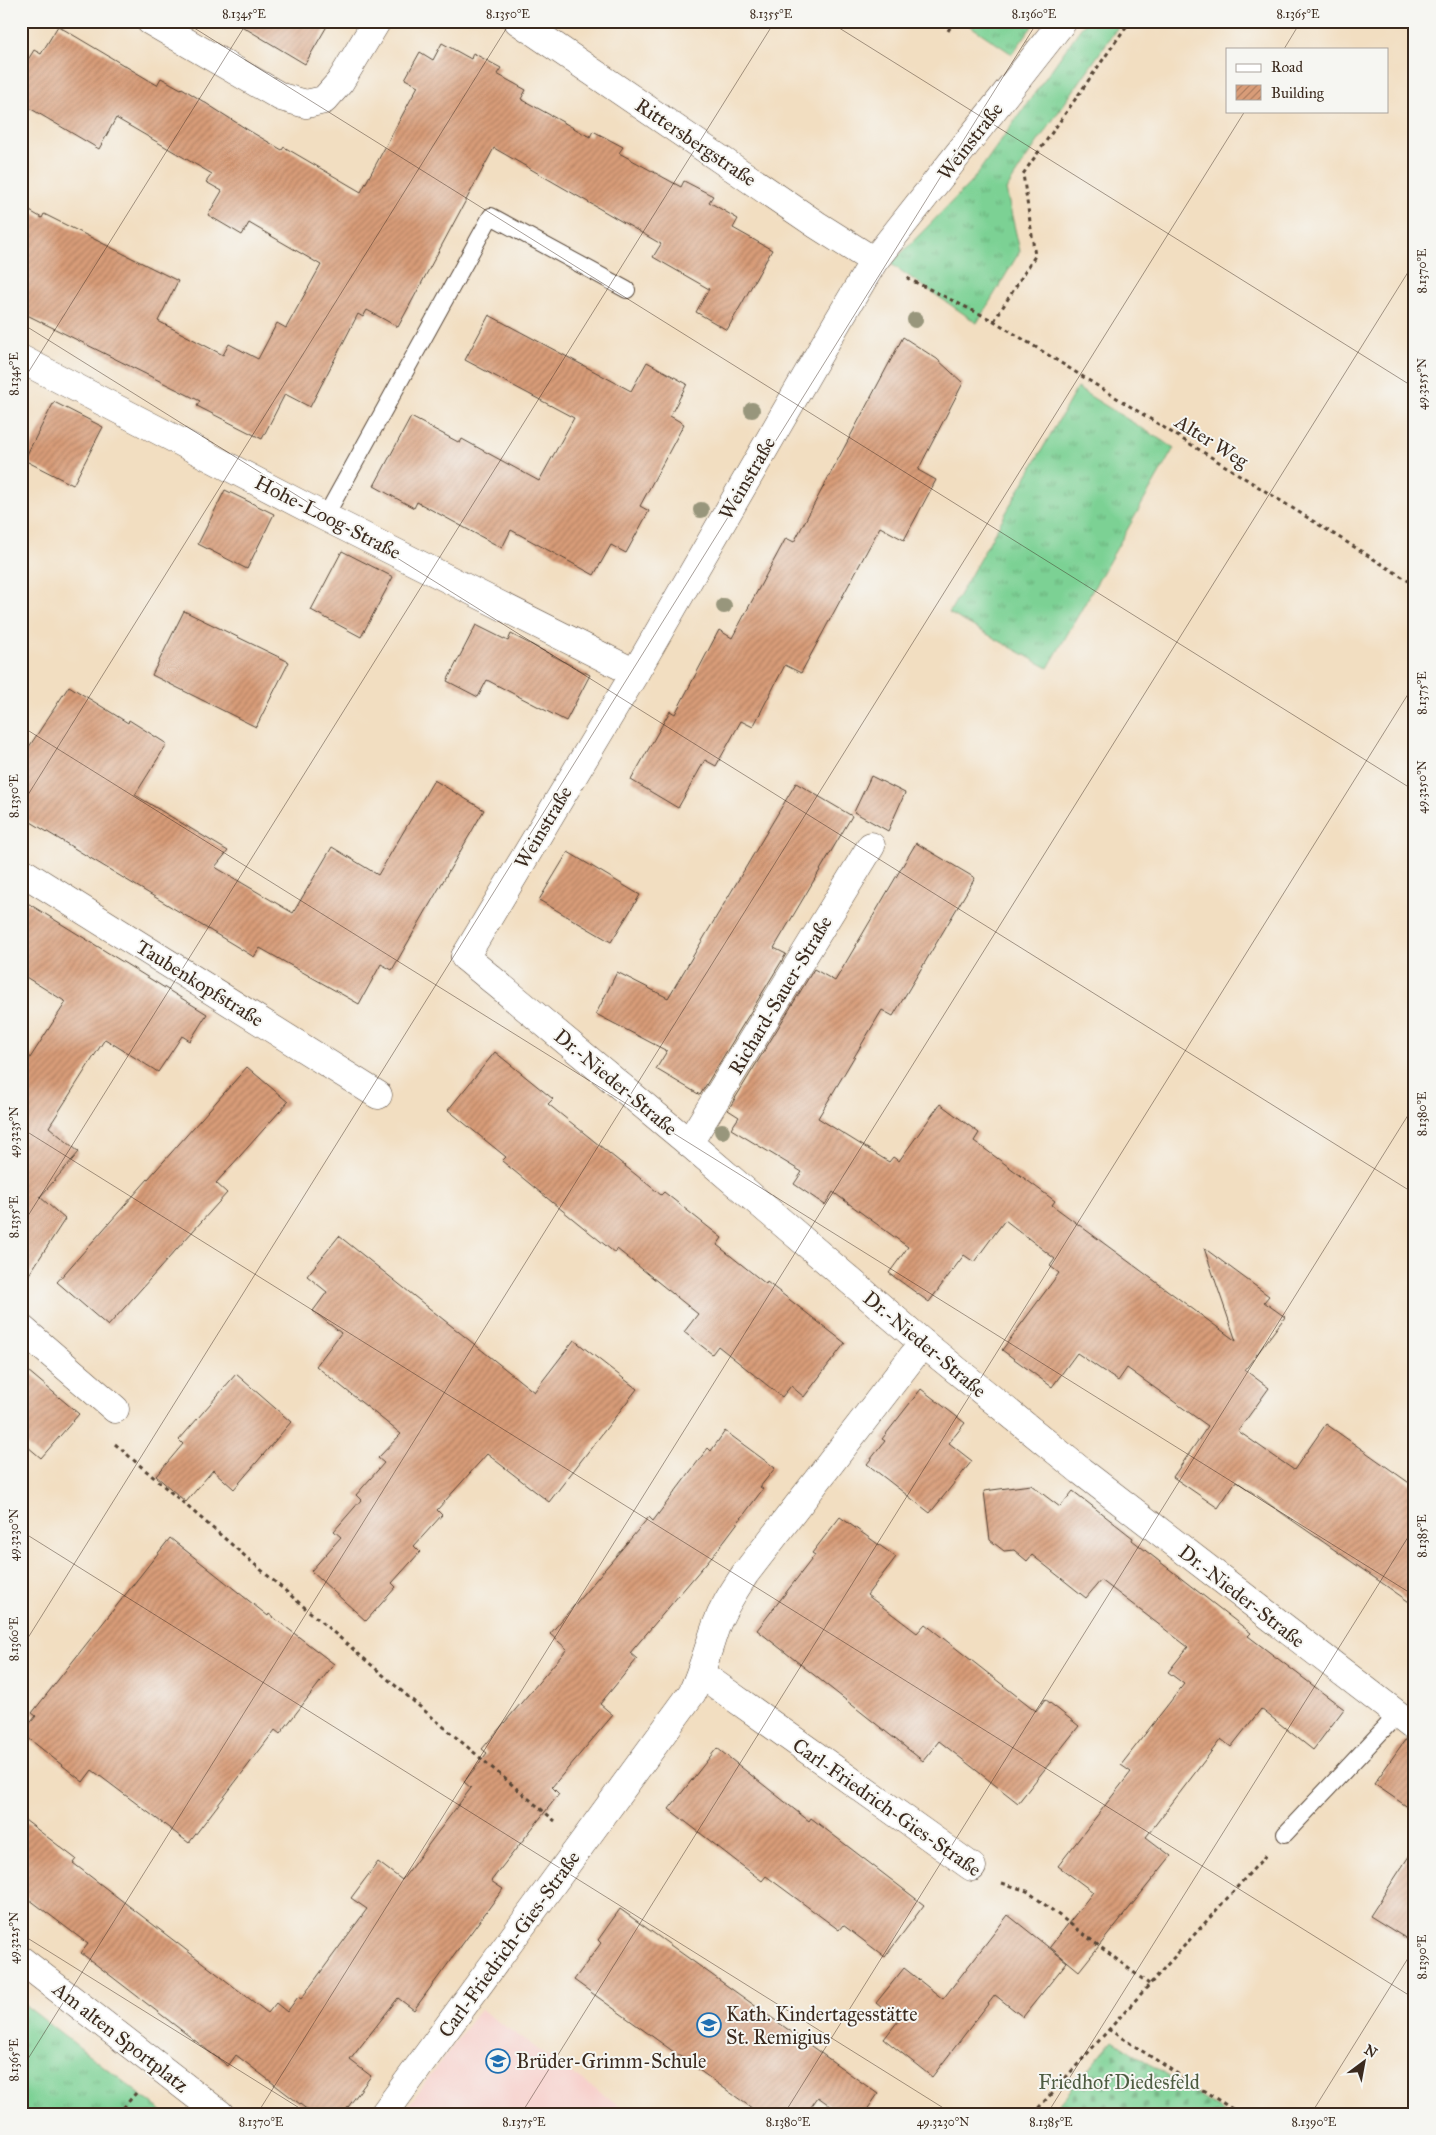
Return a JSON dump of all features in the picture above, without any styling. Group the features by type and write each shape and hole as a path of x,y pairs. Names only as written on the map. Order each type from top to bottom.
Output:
{"street":[{"path":"150,21 281,97 306,104 324,100 335,88 377,21"},
{"name":"Rittersbergstraße","path":"518,21 817,225 874,261"},
{"name":"Weinstraße","path":"465,957 635,673 874,261 1063,21"},
{"name":"Hohe-Loog-Straße","path":"21,358 325,517 635,673"},
{"name":"Richard-Sauer-Straße","path":"689,1144 871,846"},
{"name":"Taubenkopfstraße","path":"21,871 378,1095"},
{"name":"Dr.-Nieder-Straße","path":"465,957 923,1343 1081,1471 1406,1722"},
{"path":"21,1328 115,1409"},
{"name":"Carl-Friedrich-Gies-Straße","path":"384,2114 692,1694 727,1602 745,1574 923,1343"},
{"name":"Carl-Friedrich-Gies-Straße","path":"701,1674 972,1867"},
{"name":"Am alten Sportplatz","path":"21,1960 220,2114"}],"lane":[{"path":"325,517 491,216 627,290"},
{"name":"Dr.-Nieder-Straße","path":"1285,1834 1406,1722"}],"path":[{"path":"948,31 954,21"},
{"path":"994,321 1035,256 1023,174 1130,21"},
{"name":"Alter Weg","path":"874,261 994,321 1415,586"},
{"path":"113,1442 582,1844"},
{"path":"1033,2114 1285,1834"},
{"name":"Carl-Friedrich-Gies-Straße","path":"972,1867 984,1877 1027,1891 1149,1984"},
{"path":"1108,2029 1240,2114"}],"shaded area":[{"name":"Brüder-Grimm-Schule","path":"480,2009 631,2114 402,2114"}],"green space":[{"path":"963,21 1036,21 1012,54"},
{"path":"1086,21 1122,21 1006,190 1020,251 977,323 891,264 972,181"},
{"path":"1077,388 1174,448 1048,668 949,613"},
{"path":"21,2002 164,2113 21,2114"},
{"name":"Friedhof Diedesfeld","path":"1113,2040 1226,2114 1050,2114"}],"building":[{"path":"233,21 330,21 305,64"},
{"path":"58,26 157,85 161,78 182,88 282,150 284,147 361,192 418,86 405,79 420,52 433,60 442,43 471,59 473,53 501,68 497,74 526,90 521,99 590,137 593,131 623,147 619,153 681,187 684,181 713,196 709,202 738,219 733,228 772,250 727,330 696,312 709,289 653,257 661,244 494,148 398,327 367,310 363,317 358,314 310,407 285,394 262,439 197,406 200,401 21,312 21,206 42,218 44,214 178,281 158,321 223,355 229,344 258,359 277,323 286,328 321,265 249,223 242,235 208,215 222,191 206,182 212,174 116,118 99,149 21,103 21,71 34,50 41,54"},
{"path":"489,315 631,391 647,362 687,384 670,416 684,424 640,506 649,511 626,553 611,545 594,575 511,530 502,548 417,502 414,508 374,486 411,417 460,443 462,439 539,481 574,418 465,360"},
{"path":"903,337 937,359 963,383 918,470 936,480 904,540 880,527 801,673 785,665 753,727 741,721 716,766 705,760 678,808 631,780 670,711 675,714 719,630 732,638 786,538 794,542"},
{"path":"54,402 103,427 73,485 24,460"},
{"path":"225,490 274,514 247,569 198,544"},
{"path":"342,551 393,577 361,637 311,610"},
{"path":"184,611 289,662 256,727 152,675"},
{"path":"476,625 508,641 511,634 590,675 566,721 487,680 478,697 447,681"},
{"path":"69,686 128,723 129,720 167,744 135,795 228,851 215,867 293,913 332,847 378,875 434,780 484,810 392,970 381,964 359,1004 260,948 254,957 21,816 21,759"},
{"path":"871,776 905,793 888,831 854,812"},
{"path":"796,783 852,816 774,948 786,954 700,1095 656,1069 667,1051 596,1014 617,972 668,998"},
{"path":"916,843 975,878 893,1016 882,1010 818,1118 889,1162 893,1157 899,1161 940,1104 979,1133 974,1141 1055,1201 1052,1205 1236,1341 1204,1248 1269,1296 1264,1302 1285,1317 1245,1370 1269,1388 1238,1431 1294,1470 1326,1424 1415,1487 1415,1606 1236,1481 1218,1508 1173,1477 1208,1426 1127,1368 1118,1381 1077,1353 1052,1387 1002,1350 1059,1273 1050,1266 1055,1259 1005,1220 974,1262 964,1255 929,1302 889,1273 908,1247 833,1192 825,1205 794,1184 802,1172 731,1129 739,1117 728,1110 814,969 835,981"},
{"path":"568,852 640,895 611,942 539,900"},
{"path":"21,899 207,1014 190,1041 182,1036 158,1072 105,1039 49,1127 79,1152 40,1197 65,1219 21,1287 21,1072 66,1002 21,974"},
{"path":"495,1052 553,1099 548,1104 661,1195 664,1192 722,1238 717,1245 845,1343 804,1397 791,1386 782,1397 718,1346 712,1354 684,1332 698,1314 617,1249 615,1253 552,1202 502,1161 506,1157 448,1110"},
{"path":"247,1067 288,1102 216,1183 227,1193 108,1326 57,1282"},
{"path":"339,1236 534,1392 574,1340 637,1389 549,1502 487,1454 437,1510 442,1515 414,1546 420,1552 392,1583 396,1587 366,1621 311,1571 341,1537 334,1531 361,1500 356,1495 384,1463 378,1458 401,1434 316,1366 341,1333 313,1311 327,1292 307,1276"},
{"path":"21,1365 79,1414 41,1458 21,1441"},
{"path":"236,1374 291,1422 234,1489 213,1470 186,1502 156,1476 183,1444 179,1440"},
{"path":"921,1389 965,1423 949,1443 972,1461 930,1513 867,1464 885,1441 882,1439"},
{"path":"725,1431 775,1468 760,1487 763,1489 718,1549 630,1653 637,1659 600,1704 613,1715 552,1787 559,1794 491,1881 503,1889 414,2010 398,1998 350,2060 371,2076 343,2114 313,2114 236,2055 228,2066 81,1953 88,1944 21,1893 21,1817 76,1859 73,1863 268,2013 276,2003 287,2012 298,1997 301,1999 367,1909 351,1898 378,1862 402,1880 471,1788 464,1782 487,1753 482,1749 567,1649 550,1634 649,1517 653,1521 708,1448 711,1451"},
{"path":"1031,1485 1060,1507 1073,1491 1133,1538 1132,1540 1251,1633 1248,1636 1344,1709 1313,1750 1261,1709 1231,1747 1221,1739 1146,1837 1171,1856 1079,1971 1050,1947 1093,1892 1058,1866 1131,1772 1121,1765 1184,1684 1168,1672 1188,1647 1101,1580 1086,1598 1032,1555 1027,1561 1014,1550 1004,1551 990,1540 984,1491"},
{"path":"840,1517 896,1557 867,1595 917,1633 925,1624 1036,1711 1045,1699 1079,1726 1018,1803 939,1741 923,1761 757,1630 815,1555 812,1553"},
{"path":"170,1538 268,1616 269,1614 334,1664 280,1734 275,1730 189,1843 92,1770 83,1782 22,1733 36,1716 32,1713"},
{"path":"1405,1740 1415,1743 1415,1812 1374,1784"},
{"path":"717,1748 809,1821 811,1818 924,1905 885,1957 843,1925 839,1930 766,1876 762,1881 669,1809"},
{"path":"1415,1847 1415,1944 1370,1916"},
{"name":"Kath. Kindertagesstätte St. Remigius","path":"620,1909 878,2094 864,2114 842,2114 818,2097 806,2114 760,2114 574,1980 601,1943 598,1940"},
{"path":"1008,1915 1067,1962 1023,2017 995,1995 932,2077 884,2039 898,2021 876,2003 904,1968 943,1999"}],"place":[{"name":"Kath. Kindertagesstätte St. Remigius","path":"709,2025"},
{"name":"Brüder-Grimm-Schule","path":"498,2061"}]}
